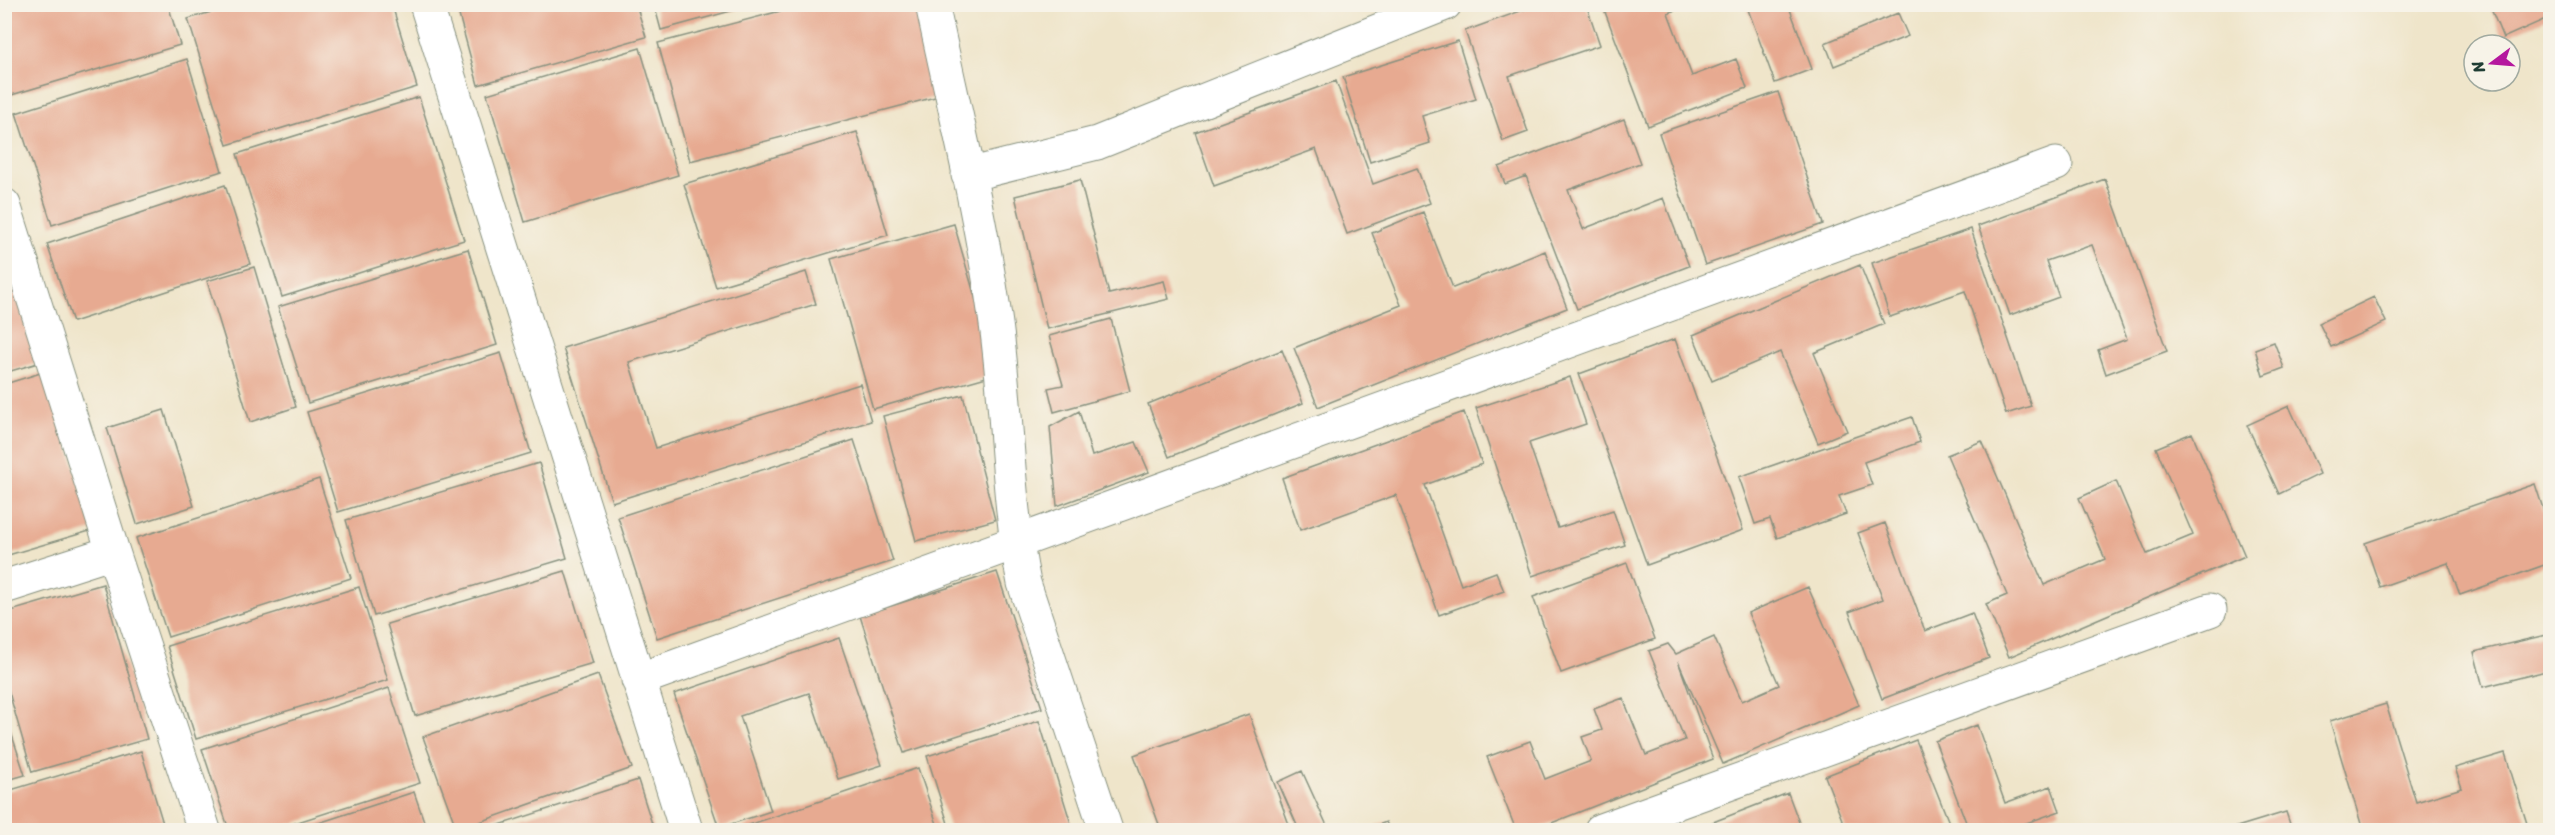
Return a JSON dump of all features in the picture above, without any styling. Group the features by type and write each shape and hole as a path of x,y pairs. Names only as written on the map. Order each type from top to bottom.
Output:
{"street":[{"path":"426,4 686,831"},
{"path":"932,4 995,315 1015,541 1024,583 1106,831"},
{"path":"968,175 1098,143 1445,4"},
{"path":"638,680 2056,164"},
{"path":"4,205 204,831"},
{"path":"4,587 113,552"},
{"path":"1601,831 2210,610"}],"building":[{"path":"4,4 168,4 180,45 8,96 4,83"},
{"path":"456,4 636,4 646,37 478,85"},
{"path":"654,4 753,4 753,5 661,30"},
{"path":"807,4 916,4 939,96 690,161 658,43"},
{"path":"1540,4 1586,4 1600,45 1509,76 1528,132 1503,141 1465,31"},
{"path":"1602,4 1689,4 1668,13 1692,76 1736,59 1747,88 1648,126"},
{"path":"1746,4 1788,4 1812,69 1775,83"},
{"path":"2489,4 2550,4 2550,17 2514,33 2501,33"},
{"path":"234,5 392,5 417,87 227,145 188,19"},
{"path":"1898,13 1908,36 1834,66 1825,43"},
{"path":"1458,41 1476,99 1422,116 1430,143 1370,162 1343,77"},
{"path":"640,48 678,175 525,222 487,94"},
{"path":"187,59 222,171 52,225 16,113"},
{"path":"1336,81 1373,184 1417,168 1430,203 1347,234 1316,149 1214,186 1195,132"},
{"path":"1778,92 1823,224 1705,265 1659,133"},
{"path":"419,97 464,240 282,297 237,154"},
{"path":"1624,119 1640,163 1568,190 1583,229 1663,198 1689,266 1577,309 1526,176 1505,184 1499,167"},
{"path":"857,132 888,235 716,287 684,184"},
{"path":"2105,179 2167,351 2106,374 2098,350 2127,339 2092,245 2046,261 2059,297 2010,315 1978,226"},
{"path":"1080,180 1109,294 1164,281 1169,299 1047,329 1015,196"},
{"path":"225,185 250,264 73,322 47,244"},
{"path":"1423,212 1453,288 1545,251 1567,308 1318,407 1294,348 1401,305 1372,233"},
{"path":"954,224 997,374 873,409 831,259"},
{"path":"1971,229 2031,406 2006,414 1965,291 1890,317 1872,263"},
{"path":"4,249 38,363 4,373"},
{"path":"468,249 497,345 308,403 278,307"},
{"path":"1860,265 1884,324 1814,353 1847,431 1818,443 1780,352 1712,381 1693,335"},
{"path":"254,267 296,407 250,422 207,281"},
{"path":"806,272 816,304 629,362 656,448 860,384 871,421 612,502 563,348"},
{"path":"2374,297 2386,322 2331,347 2319,323"},
{"path":"1111,319 1130,391 1054,412 1048,388 1063,385 1049,336"},
{"path":"1675,339 1743,530 1647,565 1579,374"},
{"path":"2274,342 2284,368 2263,376 2255,349"},
{"path":"1282,350 1303,403 1169,457 1148,404"},
{"path":"501,353 531,453 338,512 307,412"},
{"path":"47,371 93,530 5,556 5,384"},
{"path":"1570,377 1586,424 1529,443 1558,528 1613,510 1625,545 1532,576 1476,408"},
{"path":"963,395 995,520 916,541 883,416"},
{"path":"2289,406 2320,474 2279,494 2247,425"},
{"path":"164,410 194,506 137,524 107,428"},
{"path":"1079,411 1092,456 1136,442 1149,472 1057,506 1050,427"},
{"path":"1464,412 1482,464 1425,485 1461,585 1496,572 1504,591 1439,615 1396,495 1300,530 1282,478"},
{"path":"1912,417 1920,442 1864,462 1872,485 1839,496 1846,514 1777,538 1770,519 1755,524 1739,477"},
{"path":"2192,433 2245,556 2009,657 1986,604 2007,595 1947,455 1982,441 2044,585 2105,559 2079,498 2116,481 2147,554 2193,535 2156,448"},
{"path":"854,440 893,561 657,638 618,517"},
{"path":"539,463 567,558 374,616 346,520"},
{"path":"319,479 351,578 168,637 136,538"},
{"path":"2535,484 2550,530 2550,563 2460,595 2448,563 2380,587 2365,543"},
{"path":"1885,523 1925,631 1972,613 1989,658 1882,699 1849,612 1883,599 1858,533"},
{"path":"1627,563 1655,639 1561,673 1533,597"},
{"path":"565,571 593,663 415,716 387,624"},
{"path":"997,572 1042,708 904,753 860,616"},
{"path":"103,584 147,739 32,772 4,675 4,613"},
{"path":"359,587 388,680 196,739 167,646"},
{"path":"1808,587 1859,705 1723,764 1678,661 1713,759 1534,830 1516,830 1487,757 1530,741 1545,779 1591,761 1582,737 1602,730 1594,709 1623,698 1646,755 1685,740 1649,651 1668,644 1676,654 1714,637 1742,701 1779,685 1748,613"},
{"path":"2550,634 2550,670 2483,687 2474,652"},
{"path":"839,638 882,765 838,779 809,693 740,716 771,811 719,828 674,694"},
{"path":"598,675 632,768 457,830 423,737"},
{"path":"389,688 420,783 273,830 229,830 202,749"},
{"path":"2386,704 2416,802 2462,788 2455,768 2505,753 2529,830 2351,830 2362,827 2330,721"},
{"path":"4,711 25,775 4,781"},
{"path":"1249,714 1291,830 1161,830 1134,755"},
{"path":"1039,721 1073,830 950,830 927,756"},
{"path":"1977,725 2005,803 2051,786 2060,811 2007,830 1969,830 1935,741"},
{"path":"1916,740 1952,830 1846,830 1825,776"},
{"path":"141,751 165,830 4,830 4,792"},
{"path":"918,768 939,830 734,830"},
{"path":"1302,771 1329,830 1299,830 1278,782"},
{"path":"638,780 654,830 484,830"},
{"path":"414,792 427,830 297,830"},
{"path":"1788,793 1800,825 1786,830 1710,830 1708,824"},
{"path":"2286,812 2292,830 2227,830"},
{"path":"1386,822 1390,830 1366,830"}]}
